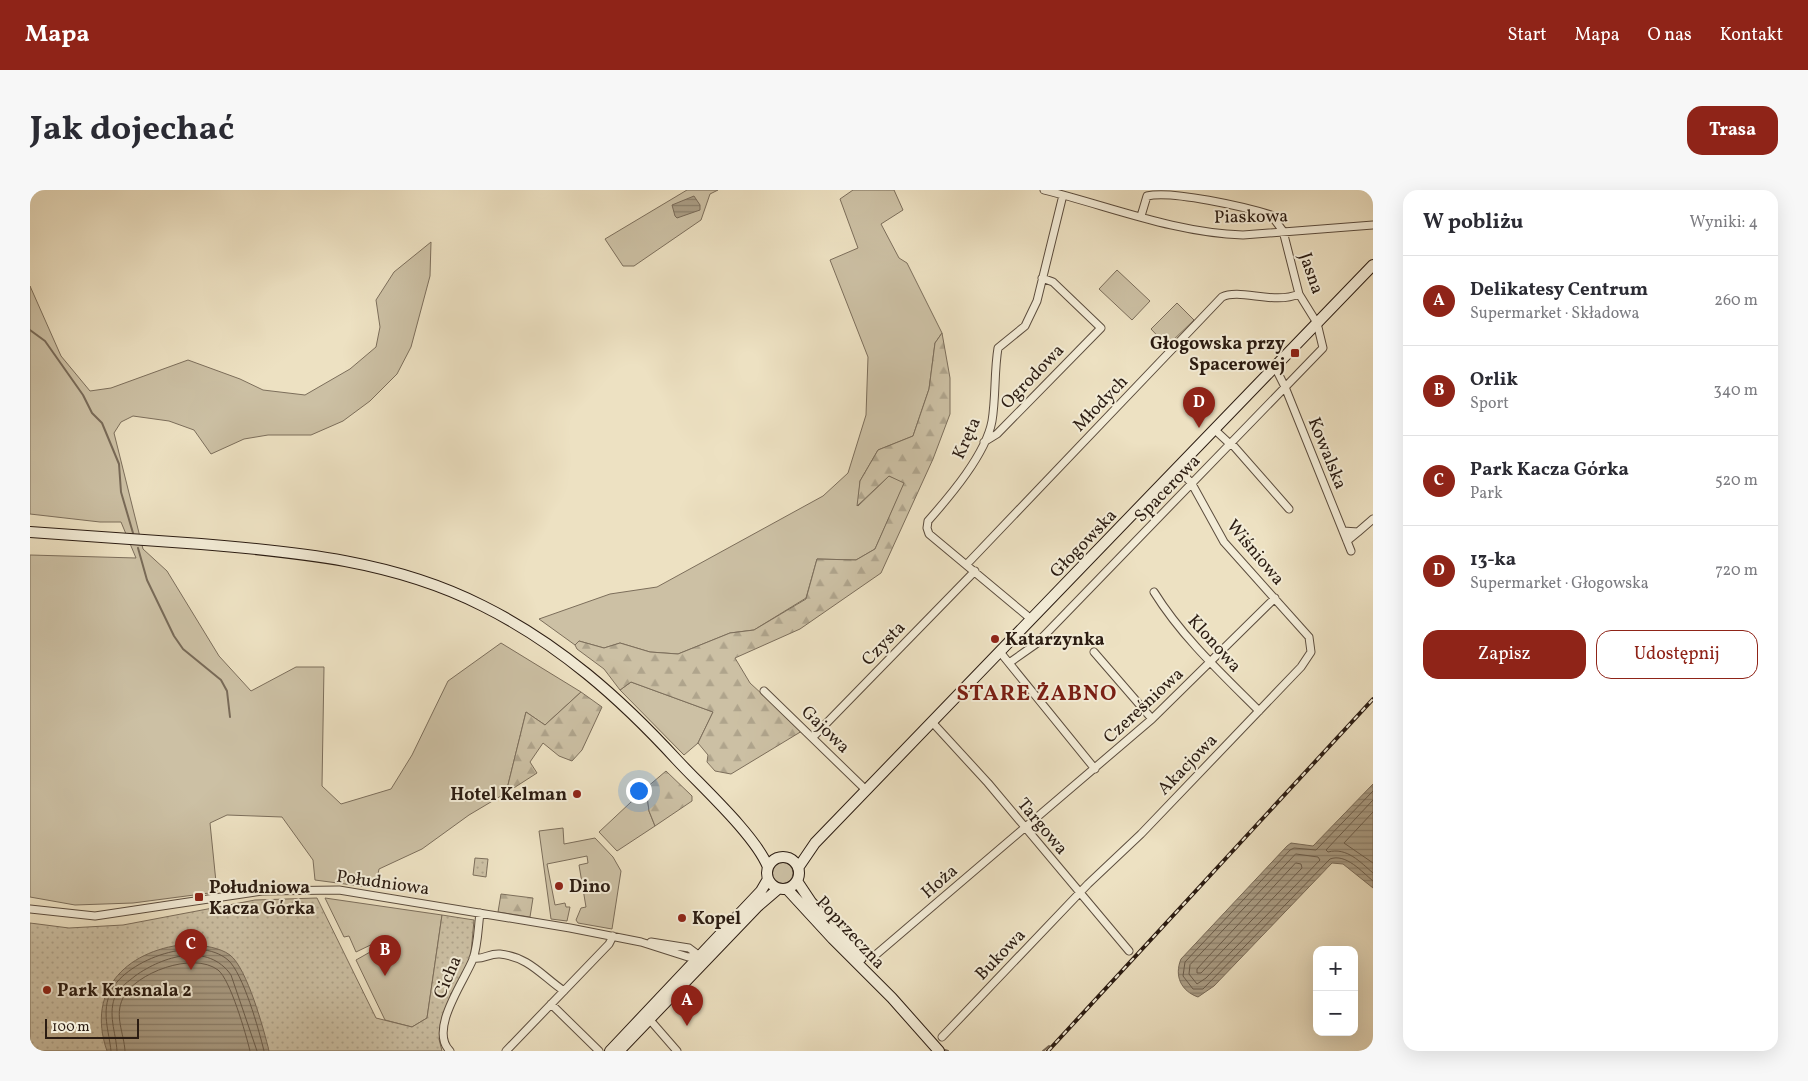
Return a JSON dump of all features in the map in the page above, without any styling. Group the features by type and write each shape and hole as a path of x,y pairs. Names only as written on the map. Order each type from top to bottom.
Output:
{"main road":[{"name":"Głogowska","path":"798,868 815,843 1317,323 1372,270"},
{"path":"30,532 220,546 316,556 384,569 482,605 531,633 596,680 648,729 749,837 777,858 790,858 798,868 797,881 770,894 702,958 687,968 610,1051"},
{"path":"619,1051 650,1020 764,888 768,879 768,867 749,837"},
{"name":"Głogowska","path":"790,858 815,843"},
{"path":"768,867 777,858"},
{"path":"768,879 782,889"},
{"name":"Poprzeczna","path":"797,881 811,902 874,973 892,998"},
{"name":"Poprzeczna","path":"782,889 892,998 939,1051"}],"street":[{"name":"Piaskowa","path":"1044,190 1140,216 1223,234 1373,225"},
{"path":"1140,216 1142,205 1147,196 1160,193 1263,212 1271,215 1283,231"},
{"name":"Kręta","path":"1031,619 929,534 927,528 928,521 962,482 992,422 994,374 998,348 1025,326 1037,301 1063,195"},
{"name":"Jasna","path":"1283,231 1299,294 1317,323"},
{"name":"Ogrodowa","path":"983,442 997,434 1101,328 1052,282 1042,278"},
{"name":"Młodych","path":"966,564 1222,297 1234,294 1267,298 1299,294"},
{"name":"Spacerowa","path":"1009,663 1036,644 1323,348 1317,323"},
{"name":"Kowalska","path":"1275,367 1286,387 1350,551"},
{"path":"1215,430 1231,444 1289,509"},
{"name":"Wiśniowa","path":"1178,468 1192,484 1224,542 1309,637 1311,652"},
{"path":"1347,541 1373,519"},
{"path":"1343,532 1358,532"},
{"name":"Czysta","path":"813,737 974,570"},
{"name":"Klonowa","path":"1154,592 1165,609 1210,662 1259,711"},
{"name":"Czereśniowa","path":"1025,827 1152,719 1276,598"},
{"path":"1000,652 1095,769"},
{"path":"1094,652 1152,719"},
{"name":"Akacjowa","path":"1079,892 1131,844 1301,668 1311,652"},
{"name":"Gajowa","path":"764,691 866,790"},
{"name":"Targowa","path":"932,722 1025,827 1129,951"},
{"name":"Hoża","path":"872,958 1025,827"},
{"name":"Południowa","path":"30,909 77,915 113,914 262,891 316,888 367,893 613,936 685,956 702,958"},
{"name":"Bukowa","path":"942,1037 1079,892"},
{"name":"Cicha","path":"450,1051 444,1045 443,1032 454,995 473,958 480,913"},
{"path":"506,1051 609,944 613,936"},
{"name":"Południowa","path":"640,942 689,948 702,958"},
{"path":"473,958 481,960 501,954 530,964 564,991"},
{"path":"685,956 687,968"},
{"path":"650,1020 655,1002"},
{"path":"551,1004 599,1051"},
{"path":"638,1020 650,1020 677,1051"}],"green space":[{"path":"687,190 718,190 710,194 701,220 634,266 623,266 605,239"},
{"path":"853,190 894,190 903,210 881,224 899,258 907,263 942,333 935,343 929,389 913,436 878,450 860,481 858,506 889,476 905,482 875,549 856,560 817,559 806,598 754,630 730,633 678,654 650,652 620,643 604,648 579,641 575,645 539,619 610,594 657,587 823,496 848,473 866,415 868,357 830,260 858,248 840,199"},
{"path":"431,242 430,276 411,347 397,374 370,401 343,421 311,435 268,435 244,439 211,454 194,430 169,421 133,416 121,422 114,433 143,549 167,571 219,656 251,691 296,667 324,667 322,786 341,804 391,789 412,755 448,681 501,643 581,692 545,725 526,712 506,793 469,815 422,849 379,869 375,888 315,880 313,860 282,817 227,815 210,823 217,892 133,903 75,905 30,897 30,555 136,558 121,522 100,522 30,514 30,286 61,356 90,391 111,388 188,360 240,379 263,390 305,395 350,369 376,347 380,327 376,300 394,272"},
{"path":"1117,270 1150,301 1132,320 1099,289"},
{"path":"1177,303 1194,320 1167,346 1151,329"},
{"path":"942,333 950,378 950,414 933,459 881,573 800,629 735,658 750,683 802,731 731,774 715,771 707,762 708,755 698,743 713,712 631,682 620,690 604,669 577,649 575,645 579,641 604,648 620,643 650,652 678,654 730,633 754,630 806,599 817,559 856,560 875,549 904,483 889,476 857,506 860,481 878,450 913,436 929,389 935,343"},
{"path":"631,682 713,712 698,743 684,755 620,690"},
{"path":"581,692 602,707 582,750 572,761 559,756 543,743 530,762 537,773 506,793 526,712 545,725"},
{"path":"666,771 692,796 692,801 655,826 649,811 646,788"},
{"path":"646,788 649,811 655,826 617,851 599,832"},
{"path":"563,828 564,844 595,838 613,857 621,871 612,929 578,923 576,920 581,908 586,907 579,865 588,863 587,856 547,864 555,905 565,903 566,907 570,907 567,921 551,919 539,831"},
{"path":"475,858 488,859 486,877 473,875"},
{"path":"782,862 792,869 793,873 786,883 782,884 772,877 771,873 778,863"},
{"path":"501,894 533,898 530,917 498,912"},
{"path":"317,898 376,1018 412,1027 427,1018 442,915 474,920 470,964 467,976 451,993 439,1039 442,1051 30,1051 30,923 69,928 123,925 255,900"},
{"path":"325,898 442,915 427,1018 412,1027 385,1020 356,960 386,943 383,939 356,952 349,936 344,937"}],"water":[{"path":"694,196 700,205 700,210 677,218 672,205"},
{"path":"1373,784 1373,888 1343,864 1332,863 1214,986 1198,997 1187,991 1180,982 1179,977 1178,971 1181,959 1287,846 1291,843 1313,846"},
{"path":"190,944 221,950 230,955 236,962 243,973 254,1000 269,1051 107,1051 102,1028 102,1008 108,991 118,975 132,963 149,954 168,947"}],"waterway":[{"path":"30,330 45,341 83,395 92,413 102,423 119,464 121,492 133,533"},
{"path":"138,548 147,580 174,636 183,649 221,680 227,691 230,717"},
{"path":"1043,1051 1049,1046"}],"railway":[{"path":"1048,1051 1373,699"}],"place":[{"name":"Głogowska przy Spacerowej","path":"1295,353"},
{"name":"13-ka","path":"1199,428"},
{"name":"Katarzynka","path":"995,639"},
{"name":"Hotel Kelman","path":"577,794"},
{"name":"Dino","path":"559,886"},
{"name":"Południowa Kacza Górka","path":"199,897"},
{"name":"Kopel","path":"682,918"},
{"name":"Park Kacza Górka","path":"191,970"},
{"name":"Orlik","path":"385,976"},
{"name":"Park Krasnala 2","path":"47,990"},
{"name":"Delikatesy Centrum","path":"687,1026"}],"district":[{"name":"STARE ŻABNO","path":"1037,692"}]}
